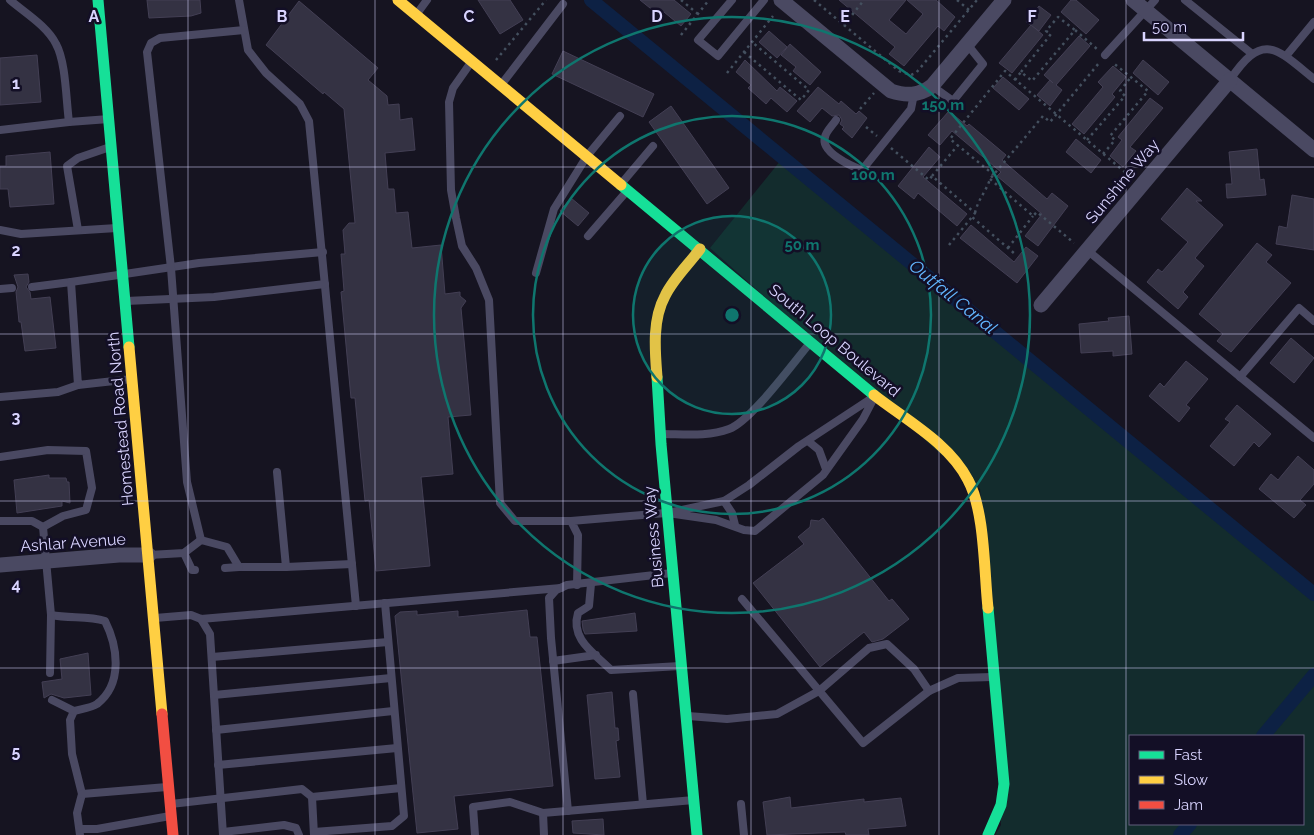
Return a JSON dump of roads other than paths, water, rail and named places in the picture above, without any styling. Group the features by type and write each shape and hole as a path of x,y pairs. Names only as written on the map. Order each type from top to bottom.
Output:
{"street":[{"name":"Homestead Road North","path":"98,0 173,835"},
{"name":"South Loop Boulevard","path":"398,0 875,396 943,449 962,469 974,491 979,514 1004,784 1002,805 988,835"},
{"path":"781,0 882,84 891,91 902,95 923,93 932,86 1004,0"},
{"path":"1144,3 1230,80 1314,150"},
{"name":"Sunshine Way","path":"1041,305 1230,80"},
{"name":"Business Way","path":"697,835 660,434 655,346 658,312 664,295 700,249"},
{"name":"Ashlar Avenue","path":"0,565 149,555"}],"lane":[{"path":"10,0 41,26 56,44 61,60 69,122"},
{"path":"239,0 248,50 266,73 300,104 309,121 356,606"},
{"path":"416,14 428,0"},
{"path":"732,0 698,40 718,56 764,0"},
{"path":"1185,0 1251,53"},
{"path":"1105,56 1144,3"},
{"path":"501,85 563,4"},
{"path":"1286,56 1314,22"},
{"path":"201,540 186,482 171,268 147,52 151,43 160,38 244,30"},
{"path":"932,86 953,101 983,64 967,44"},
{"path":"1230,80 1251,53 1268,49 1278,51 1286,56 1314,79"},
{"path":"472,61 453,88 449,102 451,190 462,246 476,268 489,300 500,503 515,521 571,521 668,513 724,501 875,396"},
{"path":"836,120 824,139 832,153 844,163 862,170 912,109 914,94"},
{"path":"536,273 554,209 587,156 620,116"},
{"path":"0,130 109,119"},
{"path":"78,230 68,166 78,158 112,146"},
{"path":"588,236 653,146"},
{"path":"0,230 21,234 119,228"},
{"path":"1086,251 1314,438"},
{"path":"32,287 124,276 171,268 322,252"},
{"path":"72,282 78,385"},
{"path":"126,301 172,299 325,284"},
{"path":"0,289 12,288"},
{"path":"1240,377 1298,308 1314,321"},
{"path":"660,434 703,434 730,429 756,408 811,342"},
{"path":"0,397 58,392 78,385 132,378"},
{"path":"668,513 716,520 735,525 744,530 755,531 762,527 826,469 863,419 875,396"},
{"path":"808,441 819,450 826,469"},
{"path":"0,457 48,450 86,450 92,488 86,510 63,516 43,527"},
{"path":"277,472 286,568"},
{"path":"724,501 732,513 735,525"},
{"path":"0,521 32,521 43,527"},
{"path":"571,521 578,535 577,585"},
{"path":"43,527 51,615 50,673"},
{"path":"149,555 184,553 201,540"},
{"path":"201,540 227,546 239,567"},
{"path":"184,553 192,570 195,570"},
{"path":"225,568 286,568 352,564"},
{"path":"155,618 191,615 201,619 356,606 561,588 673,573"},
{"path":"591,584 589,606 578,613 576,621 580,640 611,670 681,666"},
{"path":"561,588 549,598 553,662 568,811"},
{"path":"742,599 863,743 929,691 958,678 994,676"},
{"path":"312,797 314,834 392,826 404,816 393,711 385,603"},
{"path":"51,615 69,618 93,617 105,621 113,636 116,665 111,689 95,705 74,711 52,700"},
{"path":"201,619 210,634 223,834 284,825 296,828 299,835"},
{"path":"212,657 388,642"},
{"path":"686,716 727,719 777,714 819,691 870,648 887,644 914,669 929,691"},
{"path":"553,662 596,655"},
{"path":"214,695 391,678"},
{"path":"633,694 642,804"},
{"path":"74,711 70,720 72,754 82,794 78,813 80,832 172,816"},
{"path":"216,730 393,711"},
{"path":"218,765 397,748"},
{"path":"82,794 169,786"},
{"path":"170,804 302,789 312,797 401,788"},
{"path":"475,835 473,807 510,802 543,813 694,800"},
{"path":"741,804 744,835"},
{"path":"543,813 544,835"}],"waterway":[{"name":"Outfall Canal","path":"591,0 1314,594"},
{"path":"1264,735 1314,675"},
{"path":"1180,835 1189,825"}]}
